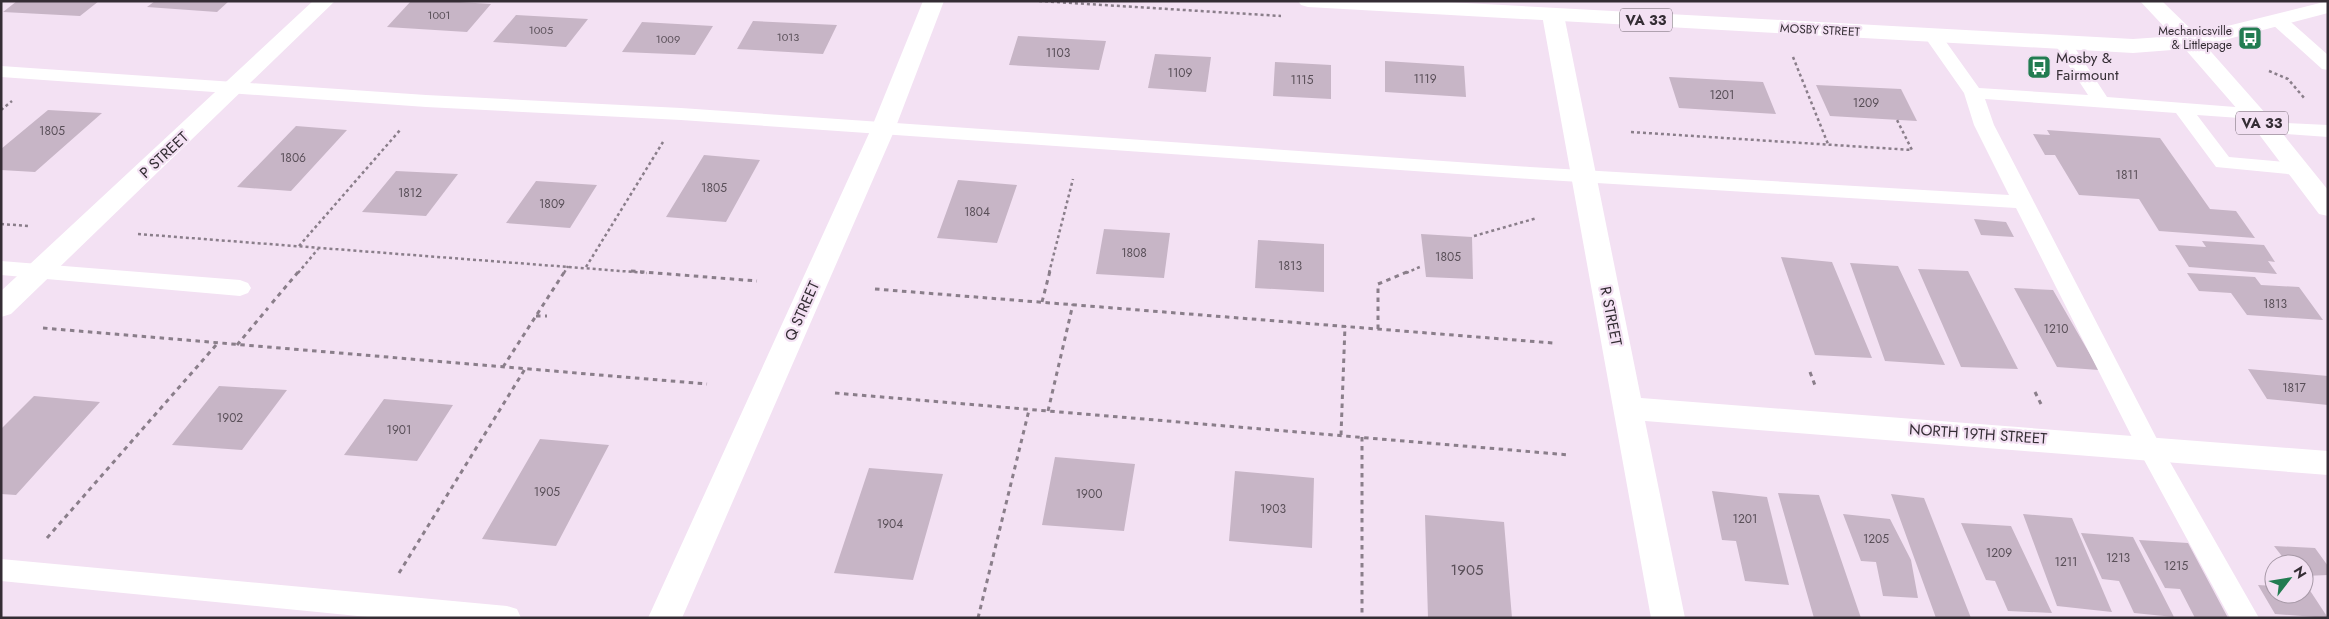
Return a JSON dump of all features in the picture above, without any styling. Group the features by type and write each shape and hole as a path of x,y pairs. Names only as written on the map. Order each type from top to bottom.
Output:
{"street":[{"name":"P STREET","path":"1,308 325,1"},
{"name":"Q STREET","path":"665,618 883,129 934,1"},
{"name":"MOSBY STREET","path":"1308,1 2133,46 2191,42 2328,7"},
{"path":"2150,1 2191,42"},
{"name":"R STREET","path":"1553,15 1668,618"},
{"name":"VA 33","path":"2191,42 2260,121 2297,169 2325,201"},
{"name":"NORTH 19TH STREET","path":"1629,408 2328,463"}],"lane":[{"path":"2278,20 2328,65"},
{"path":"1933,36 1974,94 1984,125 2150,448 2245,618"},
{"path":"2063,43 2102,102"},
{"path":"1,71 426,101 681,114 1584,176 2024,202"},
{"path":"1974,94 2182,108 2328,131"},
{"path":"2182,108 2223,163 2297,169"},
{"path":"1,268 240,288"},
{"path":"10,571 507,618"}],"path":[{"path":"1040,1 1286,16"},
{"path":"1792,57 1829,144"},
{"path":"2269,71 2288,79 2307,102"},
{"path":"298,247 426,101"},
{"path":"586,267 681,114"},
{"path":"1631,132 1912,150 1897,120"},
{"path":"1042,302 1073,179"},
{"path":"1474,236 1537,218"},
{"path":"1,224 29,226"},
{"path":"138,234 757,281"},
{"path":"237,345 318,248"},
{"path":"503,367 568,266"},
{"path":"1378,329 1378,284 1422,266"},
{"path":"875,289 1553,343"},
{"path":"1048,411 1073,304"},
{"path":"536,316 547,316"},
{"path":"1341,436 1345,326"},
{"path":"43,328 707,384"},
{"path":"10,571 217,343"},
{"path":"378,606 525,369"},
{"path":"836,393 1570,455"},
{"path":"978,618 1029,410"},
{"path":"1362,437 1362,618"}],"building":[{"path":"17,1 99,1 80,16 3,12"},
{"path":"155,1 229,1 217,12 147,7"},
{"path":"411,1 491,4 467,32 387,27"},
{"path":"516,15 588,19 566,47 493,42"},
{"path":"753,21 837,25 823,54 737,49"},
{"path":"642,22 713,26 695,55 622,52"},
{"path":"1018,36 1106,41 1099,70 1009,65"},
{"path":"1155,54 1211,57 1206,92 1148,88"},
{"path":"1385,61 1464,66 1466,97 1385,92"},
{"path":"1275,62 1331,65 1331,99 1273,96"},
{"path":"1669,77 1763,82 1776,114 1679,108"},
{"path":"1816,85 1901,89 1917,121 1830,116"},
{"path":"48,110 102,113 35,172 1,170 1,149"},
{"path":"296,126 347,130 291,191 237,187"},
{"path":"2047,130 2160,138 2210,209 2236,211 2255,238 2159,231 2139,199 2079,195 2055,155 2045,155 2033,134 2050,135"},
{"path":"704,155 760,160 726,222 666,217"},
{"path":"396,171 458,174 426,216 362,212"},
{"path":"958,180 1017,185 997,243 937,238"},
{"path":"536,181 597,185 570,228 506,223"},
{"path":"1974,219 2006,222 2014,237 1981,235"},
{"path":"1104,229 1170,233 1164,278 1096,274"},
{"path":"1421,234 1472,237 1473,279 1426,277"},
{"path":"1258,240 1324,244 1324,292 1255,288"},
{"path":"2202,241 2264,245 2275,262 2268,261 2277,274 2189,267 2175,245 2206,247"},
{"path":"1781,257 1832,262 1872,358 1815,355"},
{"path":"1850,263 1898,266 1945,365 1885,361"},
{"path":"1918,269 1968,271 2018,369 1961,367"},
{"path":"2187,273 2255,277 2261,285 2299,287 2323,320 2247,315 2231,293 2199,291"},
{"path":"2014,288 2053,290 2099,370 2057,367"},
{"path":"2248,369 2328,376 2328,405 2267,399"},
{"path":"219,386 287,390 242,450 172,445"},
{"path":"34,396 100,402 16,495 1,494 1,429"},
{"path":"384,399 453,405 417,461 344,455"},
{"path":"540,439 609,445 556,546 482,539"},
{"path":"1055,457 1135,464 1124,531 1042,525"},
{"path":"869,468 943,474 913,580 834,573"},
{"path":"1235,471 1314,478 1312,548 1229,541"},
{"path":"1712,491 1767,497 1789,585 1745,581 1736,541 1722,540"},
{"path":"1778,493 1819,495 1861,618 1814,618"},
{"path":"1891,494 1924,498 1971,618 1936,618"},
{"path":"1843,514 1890,519 1911,560 1918,598 1883,596 1876,562 1861,561"},
{"path":"2023,514 2072,518 2112,612 2057,606"},
{"path":"1425,515 1504,522 1512,618 1428,618"},
{"path":"1961,523 2011,526 2052,613 2008,611 1995,581 1986,580"},
{"path":"2081,533 2133,537 2174,617 2134,613 2119,581 2102,579"},
{"path":"2139,540 2188,543 2228,618 2195,618 2180,589 2165,588"},
{"path":"2274,546 2315,548 2328,566 2328,575 2314,576 2314,554 2280,554"},
{"path":"2258,585 2264,585 2264,595"},
{"path":"2314,597 2328,618 2275,614 2269,604 2314,604"}],"place":[{"name":"Mechanicsville & Littlepage","path":"2250,38"},
{"name":"Mosby & Fairmount","path":"2039,67"}]}
